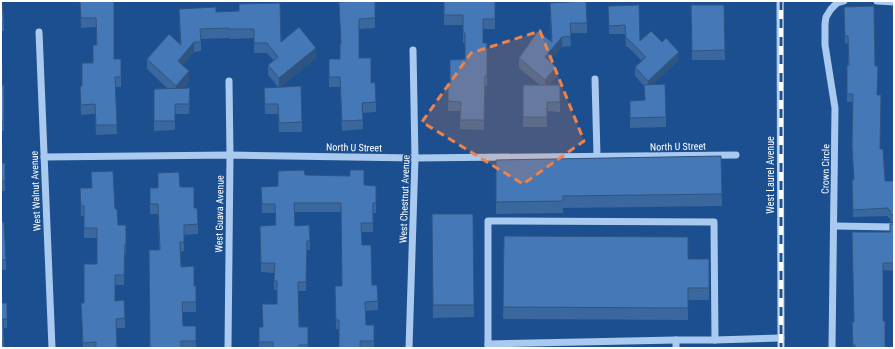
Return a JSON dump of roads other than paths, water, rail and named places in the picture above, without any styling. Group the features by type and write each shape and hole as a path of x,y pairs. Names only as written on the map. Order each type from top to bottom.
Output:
{"street":[{"name":"West Laurel Avenue","path":"780,1 781,348"},
{"name":"Crown Circle","path":"832,348 836,108 825,45 825,24 826,17 830,9 837,3 844,1"},
{"path":"881,1 894,2"},
{"name":"West Walnut Avenue","path":"39,32 52,348"},
{"name":"West Chestnut Avenue","path":"409,348 415,158 413,50"},
{"path":"595,79 597,156"},
{"name":"West Guava Avenue","path":"228,348 230,155 229,80"},
{"name":"North U Street","path":"44,157 230,155 415,158 736,155"},
{"path":"715,340 714,222 488,221 488,346 676,344 715,340 781,338"},
{"path":"834,226 894,227"}],"railway":[{"path":"781,1 781,348"}]}
